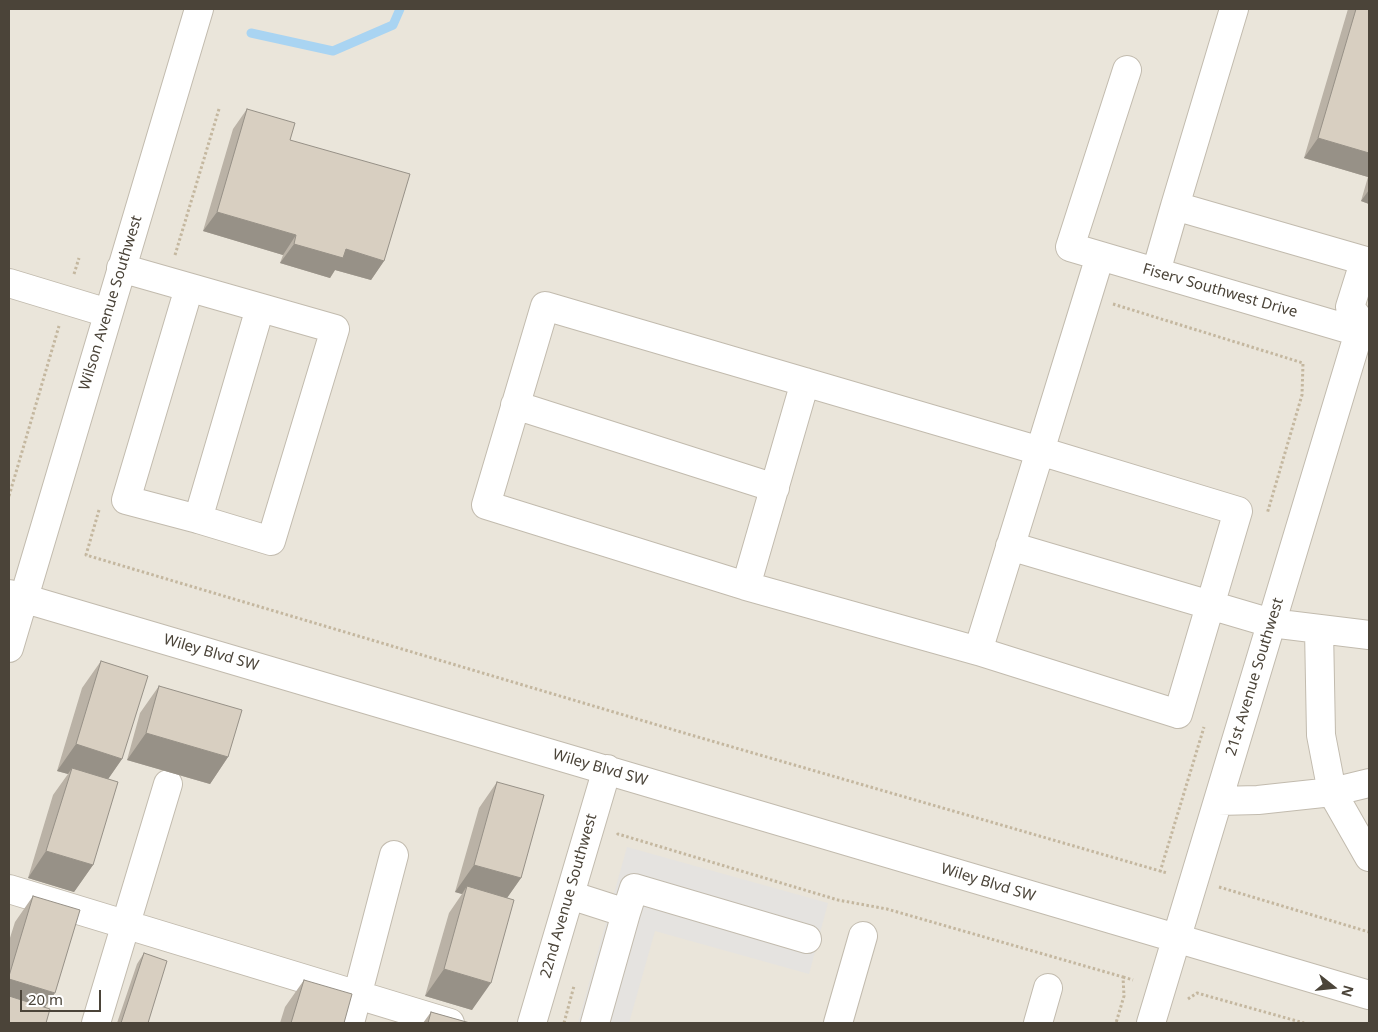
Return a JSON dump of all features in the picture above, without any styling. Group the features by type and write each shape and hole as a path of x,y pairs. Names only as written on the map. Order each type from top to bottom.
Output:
{"street":[{"name":"Wilson Avenue Southwest","path":"9,648 16,596 108,313 199,9"},
{"path":"1156,272 1234,9"},
{"name":"Fiserv Southwest Drive","path":"1127,70 1070,247 1156,272 1362,324"},
{"path":"1175,206 1369,264 1361,272 1350,307 1362,324"},
{"path":"978,651 1100,256"},
{"path":"121,268 335,329 271,541 126,500 189,288"},
{"path":"9,283 108,313"},
{"path":"545,306 1040,451 1238,511 1178,714 978,651 746,586 486,505 545,306"},
{"path":"198,519 260,308"},
{"name":"21st Avenue Southwest","path":"1151,1023 1362,324"},
{"path":"746,586 805,382"},
{"path":"515,406 774,488"},
{"path":"1010,546 1271,623 1369,635"},
{"name":"Wiley Blvd SW","path":"16,596 1369,995"},
{"path":"1320,629 1320,735 1332,792 1369,857"},
{"name":"22nd Avenue Southwest","path":"532,1023 607,770"},
{"path":"1218,801 1258,800 1332,792 1369,783"},
{"path":"96,1023 168,784"},
{"path":"350,1023 394,856"},
{"path":"595,1023 634,888 807,939"},
{"path":"9,889 450,1023"},
{"path":"570,895 626,913"},
{"path":"838,1023 863,936"},
{"path":"1038,1023 1048,988"}],"path":[{"path":"9,496 79,258"},
{"path":"86,555 691,735 1160,872 1194,879 1369,932"},
{"path":"1123,977 1133,980"},
{"path":"1186,1006 1189,997 1197,993 1304,1023"}],"shaded area":[{"path":"9,9 1369,9 1369,1023 9,1023"},
{"path":"627,847 828,903 809,974 655,931 629,1023 578,1023"}],"building":[{"path":"1356,9 1369,9 1369,153 1318,138"},
{"path":"247,109 295,123 290,140 410,174 384,261 346,249 343,258 294,244 296,235 217,212"},
{"path":"101,661 148,676 122,759 76,744"},
{"path":"159,686 242,710 228,757 146,733"},
{"path":"72,768 118,782 93,865 46,851"},
{"path":"497,782 544,795 521,878 474,865"},
{"path":"467,886 514,900 491,983 444,969"},
{"path":"33,896 80,910 55,993 9,979"},
{"path":"144,953 167,961 148,1023 121,1023"},
{"path":"304,980 352,994 344,1023 291,1023"},
{"path":"9,996 50,1009 46,1023 9,1023"},
{"path":"431,1012 470,1023 428,1023"}],"waterway":[{"path":"251,33 333,51 393,25 400,9"}]}
